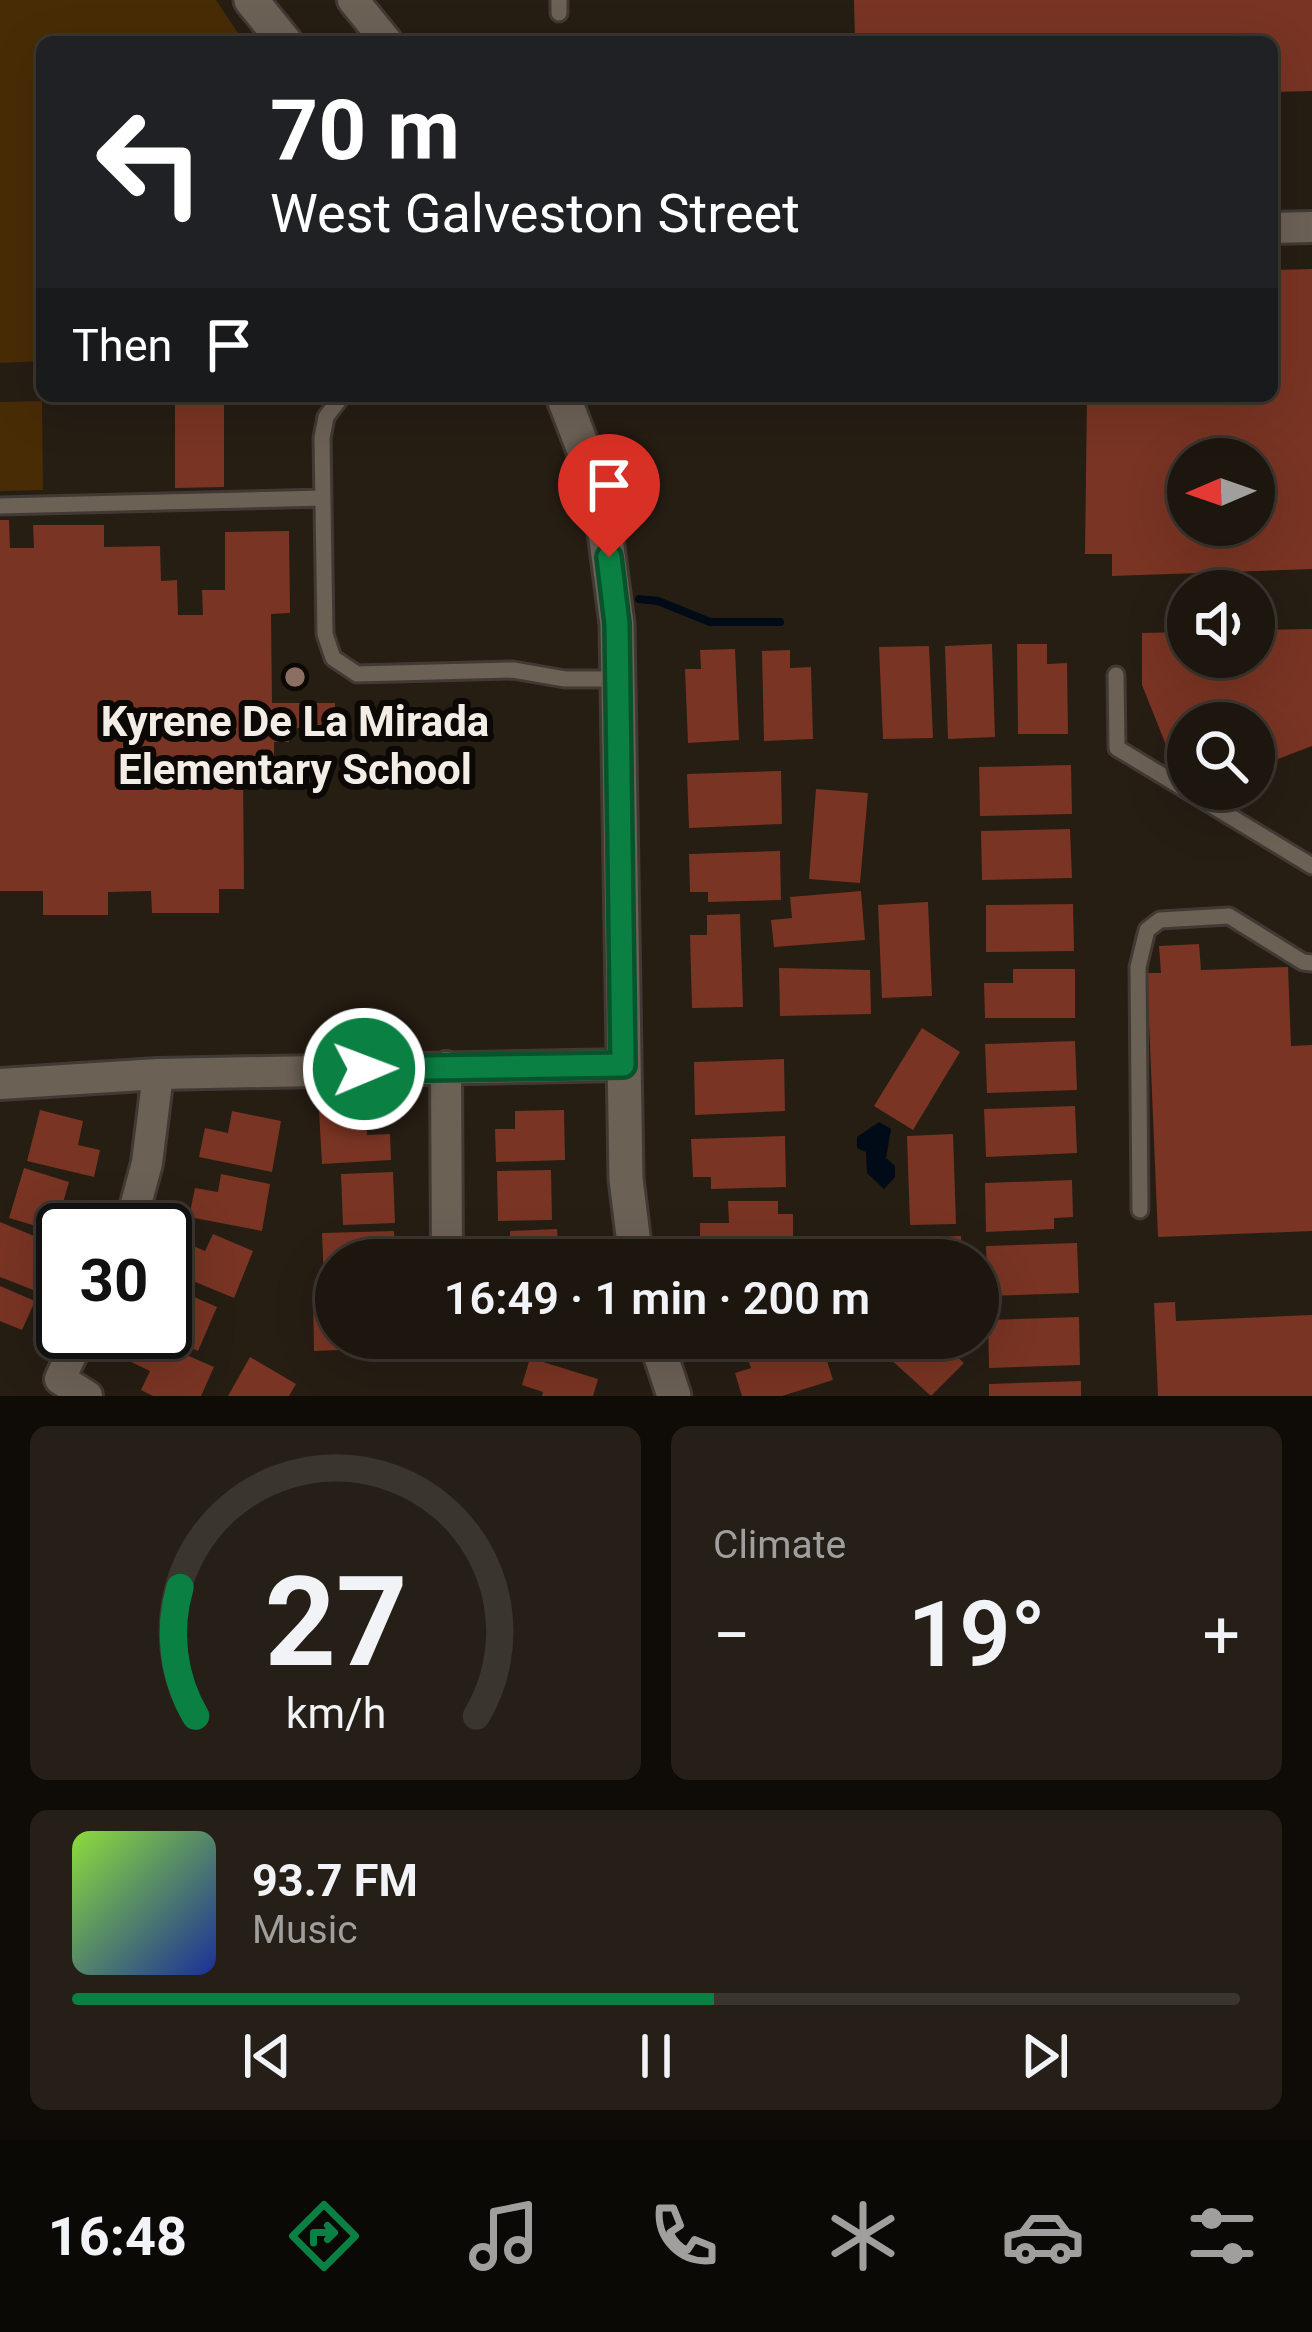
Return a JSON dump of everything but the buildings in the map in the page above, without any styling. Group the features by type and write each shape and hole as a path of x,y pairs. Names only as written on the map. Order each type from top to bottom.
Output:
{"street":[{"path":"251,0 280,36"},
{"path":"353,0 382,36"},
{"path":"1278,228 1312,227"},
{"path":"565,402 604,524 617,624 626,1179 633,1239"},
{"path":"0,1084 158,1074 623,1065"},
{"path":"446,1067 447,1239"},
{"path":"136,1203 147,1163 158,1074"},
{"path":"69,1359 60,1379 87,1396"},
{"path":"662,1359 674,1396"}],"lane":[{"path":"337,402 326,417 323,498 325,634 333,658 357,674 513,670 565,679 618,679"},
{"path":"0,506 323,498"},
{"path":"1116,676 1117,748 1312,866"},
{"path":"1140,1210 1138,967 1147,931 1160,920 1229,916 1312,963"}],"shaded area":[{"path":"0,0 216,0 240,36 36,36 36,361 0,363"},
{"path":"0,402 42,402 43,490 0,491"},
{"path":"879,1122 891,1129 886,1158 895,1166 895,1177 884,1189 867,1173 866,1152 857,1148 857,1137"}],"waterway":[{"path":"639,599 658,601 710,622 780,622"}],"place":[{"name":"Kyrene De La Mirada Elementary School","path":"295,677"}],"route":[{"path":"364,1069 623,1065 617,624 609,557"}]}
